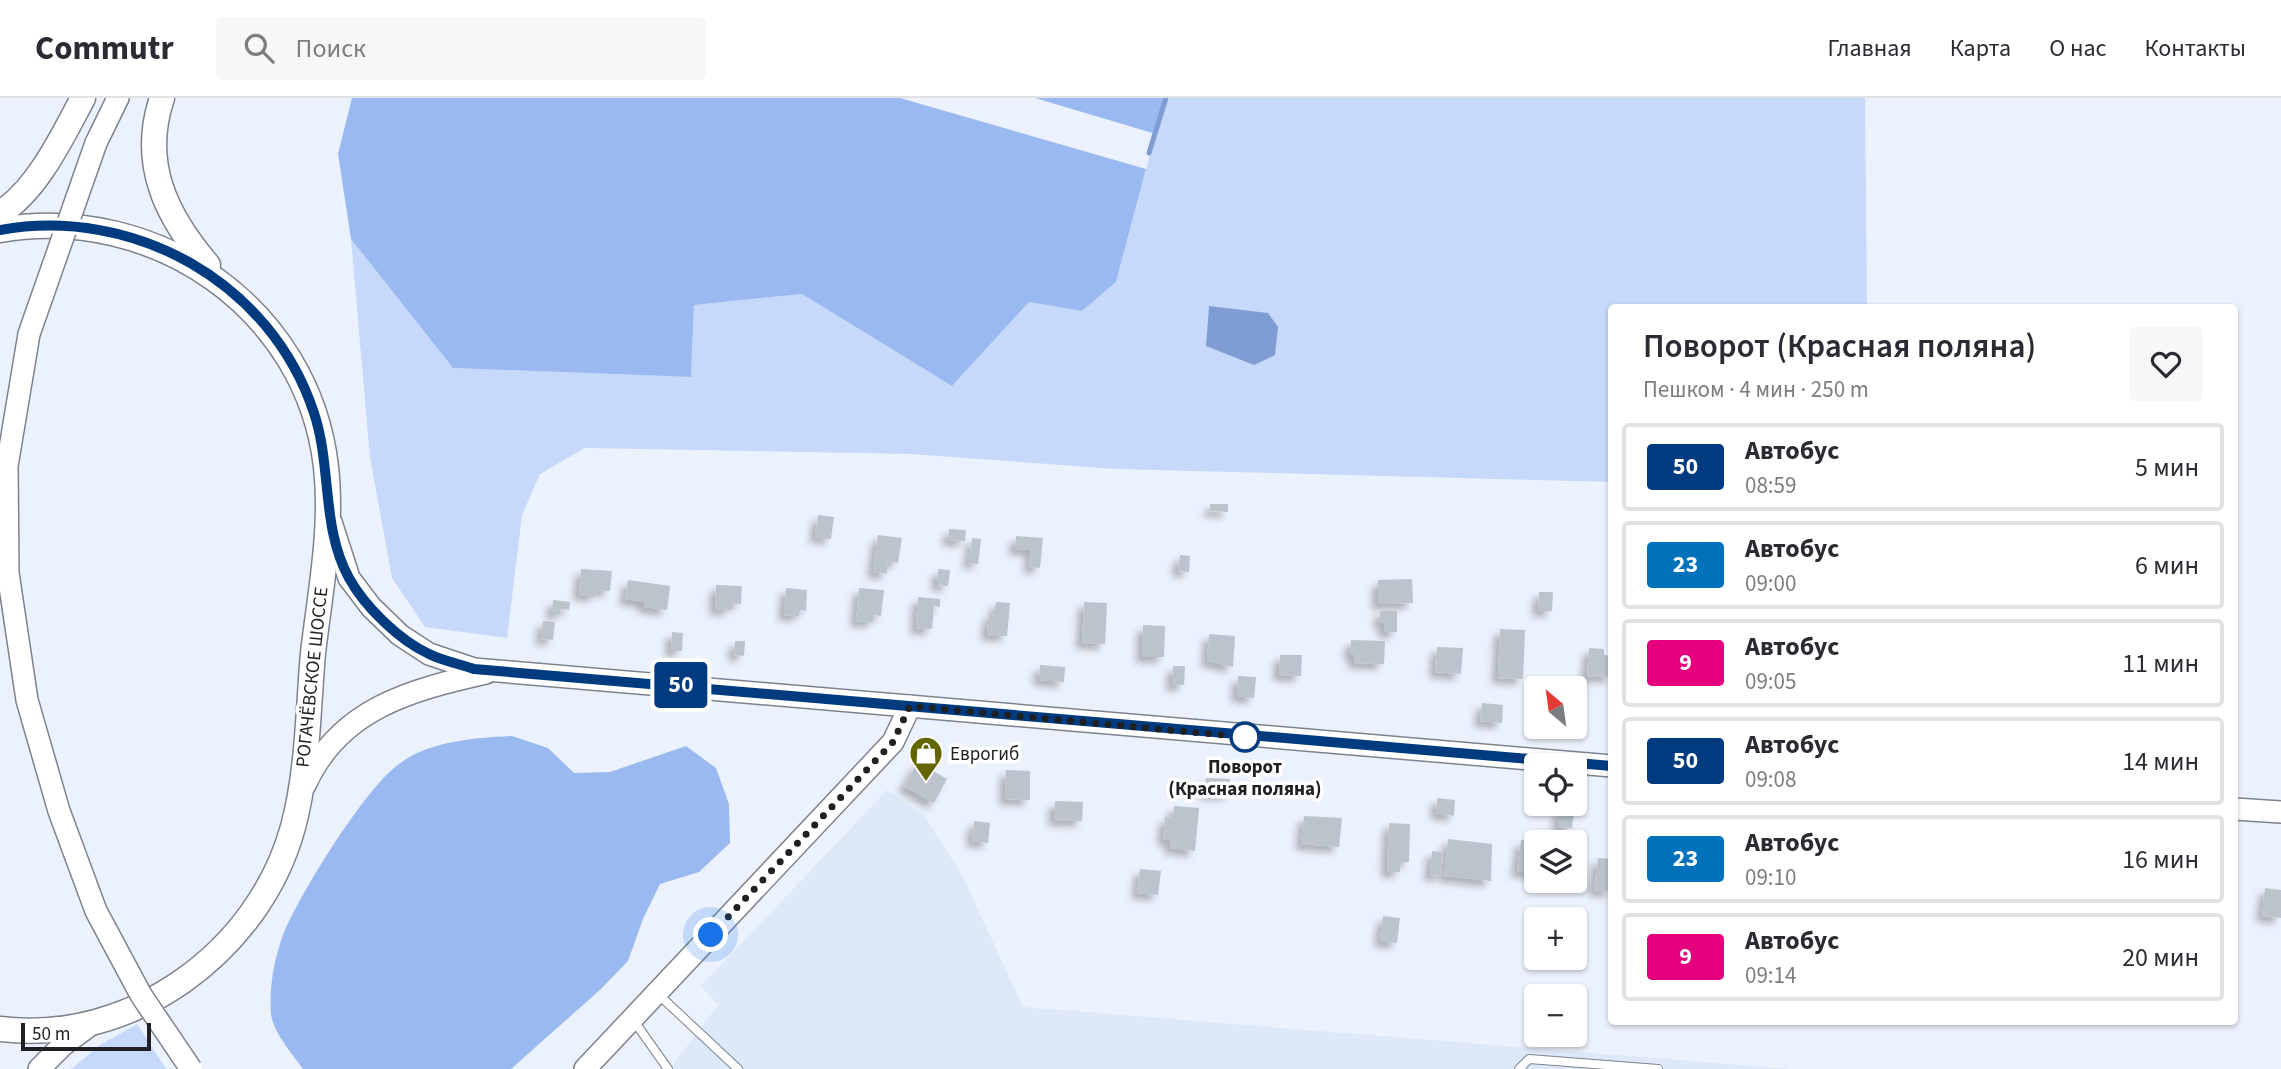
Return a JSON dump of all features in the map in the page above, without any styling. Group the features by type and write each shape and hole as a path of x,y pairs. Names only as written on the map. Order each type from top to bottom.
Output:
{"main road":[{"path":"0,213 32,181 52,155 83,98"},
{"path":"118,98 96,144 29,334 7,466 8,573 27,700 59,811 96,911 141,995 191,1069"},
{"path":"162,98 157,114 155,152 159,188 189,243 221,282"},
{"name":"РОГАЧЁВСКОЕ ШОССЕ","path":"0,230 72,225 125,234 176,253 221,282 261,319 278,341 304,388 321,439 328,511 299,800 293,827 273,878 244,924 227,944 197,971 163,994 95,1021 61,1028 0,1029"},
{"name":"РОГАЧЁВСКОЕ ШОССЕ","path":"328,511 349,578 381,616 400,635 429,654 474,669 1608,766"},
{"name":"РОГАЧЁВСКОЕ ШОССЕ","path":"299,800 316,761 335,738 359,717 431,685 494,671"},
{"path":"585,1069 893,742 910,706"},
{"path":"2238,809 2281,812"},
{"path":"39,1069 63,1045 95,1021"}],"lane":[{"path":"657,993 738,1069"},
{"path":"632,1018 668,1069"},
{"path":"1519,1069 1529,1059 1658,1069"}],"shaded area":[{"path":"352,98 900,98 1146,169 1116,282 1082,311 1029,302 952,386 802,294 694,305 691,377 453,368 351,239 338,154"},
{"path":"1035,98 1165,98 1156,134"},
{"path":"1165,98 1865,98 1867,304 1608,304 1608,482 1116,469 910,454 585,448 540,474 522,515 507,638 425,627 392,578 370,458 351,239 453,368 691,377 694,305 802,294 952,386 1029,302 1082,311 1116,282"},
{"path":"1209,306 1268,313 1278,327 1275,355 1254,365 1206,346"},
{"path":"512,736 548,748 574,773 610,772 686,746 716,768 729,804 730,843 699,872 660,884 643,919 628,961 601,989 511,1069 303,1069 275,1028 271,1014 272,984 283,935 303,895 334,844 369,795 399,764 411,756 438,746 468,740"},
{"path":"887,790 924,815 963,877 1023,1007 1790,1069 670,1069 718,1005 701,986"},
{"path":"137,1024 166,1069 71,1069 100,1045"}],"building":[{"path":"1210,504 1228,504 1228,512 1210,511"},
{"path":"818,515 834,517 831,539 815,537"},
{"path":"949,529 966,530 965,541 948,540"},
{"path":"878,535 902,538 898,563 888,561 887,574 873,572"},
{"path":"1016,536 1043,538 1040,568 1029,567 1031,550 1015,549"},
{"path":"972,538 981,539 978,564 969,563"},
{"path":"1180,555 1190,556 1189,572 1178,571"},
{"path":"581,569 612,571 610,591 596,590 595,596 579,595"},
{"path":"938,569 950,570 948,586 937,585"},
{"path":"1412,579 1413,603 1378,604 1378,580"},
{"path":"628,580 670,586 667,610 644,607 644,602 625,599"},
{"path":"716,585 742,586 741,604 731,603 731,610 715,609"},
{"path":"786,588 807,590 806,611 800,610 799,616 784,615"},
{"path":"859,588 884,590 881,616 874,615 873,622 856,621"},
{"path":"1539,592 1553,592 1552,611 1538,611"},
{"path":"918,597 940,599 940,607 934,606 932,629 916,628"},
{"path":"553,600 570,602 569,610 561,609 560,614 552,614"},
{"path":"996,602 1010,603 1007,636 987,635 989,614 994,615"},
{"path":"1084,602 1107,603 1105,644 1082,643"},
{"path":"1380,611 1397,611 1397,632 1384,632 1384,623 1379,622"},
{"path":"543,621 555,622 553,640 541,639"},
{"path":"1143,625 1165,626 1164,657 1142,657"},
{"path":"1500,629 1525,630 1523,679 1498,678"},
{"path":"672,632 683,633 682,651 671,651"},
{"path":"1209,634 1235,636 1233,667 1207,661"},
{"path":"1351,640 1385,641 1384,664 1354,663 1355,655 1350,655"},
{"path":"735,641 745,641 744,656 734,655"},
{"path":"1437,647 1463,648 1461,674 1435,672"},
{"path":"1589,648 1604,649 1604,655 1608,656 1608,677 1587,676"},
{"path":"1280,655 1302,655 1301,676 1279,675"},
{"path":"1040,665 1065,667 1064,682 1039,680"},
{"path":"1173,666 1185,666 1184,685 1172,685"},
{"path":"1238,676 1256,677 1254,698 1237,696"},
{"path":"1482,703 1503,705 1502,723 1480,721"},
{"name":"Еврогиб","path":"918,762 947,779 934,803 904,786"},
{"path":"1006,770 1030,771 1030,800 1005,799"},
{"path":"1206,778 1230,779 1229,794 1205,794"},
{"path":"1437,798 1455,800 1454,816 1436,813"},
{"path":"1055,801 1083,802 1082,821 1054,820"},
{"path":"1174,806 1199,808 1195,851 1170,848 1171,840 1163,840 1165,817 1173,818"},
{"path":"1304,816 1342,818 1339,847 1301,844"},
{"path":"1559,816 1573,816 1572,828 1558,827"},
{"path":"974,821 990,823 988,843 972,841"},
{"path":"1389,823 1410,824 1409,862 1400,862 1400,872 1387,872"},
{"path":"1448,839 1492,844 1491,881 1444,876"},
{"path":"1521,840 1524,840 1524,872 1517,871"},
{"path":"1432,851 1443,852 1441,876 1430,875"},
{"path":"1598,858 1608,859 1608,892 1594,890"},
{"path":"1140,869 1161,871 1158,895 1137,893"},
{"path":"2265,888 2281,890 2281,918 2262,916"},
{"path":"1383,916 1400,918 1397,943 1380,941"}],"waterway":[{"path":"1149,153 1166,98"}],"bus line":[{"name":"50","path":"0,230 44,224 99,228 125,234 176,253 221,282 242,300 278,341 292,363 314,413 326,466 328,511 349,578 371,607 400,635 429,654 474,669 722,688 1296,741 1608,766"}],"place":[{"name":"Поворот (Красная поляна)","path":"1245,737"},
{"name":"Еврогиб","path":"926,783"}],"route":[{"path":"711,935 893,742 910,706 1245,737"}]}
